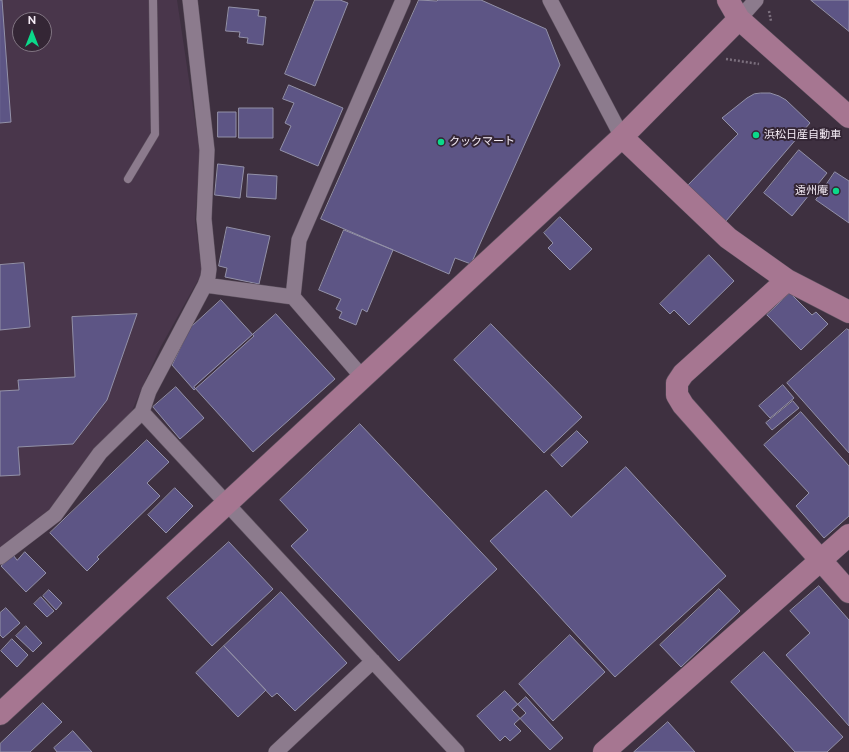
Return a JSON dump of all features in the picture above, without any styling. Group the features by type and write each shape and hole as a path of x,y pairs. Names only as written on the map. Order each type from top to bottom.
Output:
{"street":[{"path":"0,557 55,515 100,453 142,412 149,391 205,285 209,269 204,219 207,150 190,0"},
{"path":"293,297 299,240 403,0"},
{"path":"550,0 622,136 728,238 787,280 849,312"},
{"path":"728,0 739,19 849,117"},
{"path":"0,714 622,136 739,19 756,0"},
{"path":"787,280 683,374 676,383 677,395 682,405 849,592"},
{"path":"205,285 293,297 363,378"},
{"path":"142,412 457,752"},
{"path":"604,752 822,561 849,535"},
{"path":"276,752 373,661"}],"lane":[{"path":"128,179 155,134 153,0"}],"path":[{"path":"723,58 766,66"}],"shaded area":[{"path":"0,0 177,0 200,154 195,220 202,273 160,348 130,415 52,508 0,549"}],"building":[{"path":"0,0 2,0 11,122 0,123"},
{"path":"315,0 340,0 348,3 315,86 285,74"},
{"name":"クックマート","path":"419,0 481,0 546,29 560,65 471,264 455,258 449,274 321,219"},
{"path":"811,0 849,0 849,31"},
{"path":"229,7 259,10 258,16 266,17 263,45 247,43 248,38 239,37 240,32 226,31"},
{"path":"289,85 343,108 318,166 280,150 291,126 285,123 294,103 283,99"},
{"path":"770,93 786,100 810,123 726,221 687,186 738,134 722,118 747,98 754,94"},
{"path":"239,108 273,108 273,138 239,138"},
{"path":"218,112 236,112 236,137 218,137"},
{"path":"799,150 827,173 792,216 764,193"},
{"path":"218,164 244,167 240,198 215,195"},
{"name":"遠州庵","path":"835,172 849,181 849,223 816,200"},
{"path":"248,174 277,176 276,199 247,197"},
{"path":"560,217 592,249 570,270 548,248 553,243 544,233"},
{"path":"227,227 270,236 259,284 225,277 227,268 219,266"},
{"path":"344,230 393,250 367,312 362,309 356,325 339,318 342,312 336,309 341,299 319,290"},
{"path":"709,255 734,281 689,325 674,310 670,314 660,304"},
{"path":"24,263 30,327 0,330 0,265"},
{"path":"790,293 812,315 816,312 828,324 801,350 767,315"},
{"path":"221,300 254,336 194,390 172,365 190,328"},
{"path":"137,314 107,400 73,444 18,447 20,475 0,476 0,391 19,390 18,380 75,377 72,317"},
{"path":"276,314 335,379 253,452 194,387"},
{"path":"491,324 582,417 544,453 454,360"},
{"path":"847,329 849,330 849,453 787,383"},
{"path":"783,385 794,398 770,418 759,406"},
{"path":"176,387 204,418 180,439 153,407"},
{"path":"793,401 799,408 772,430 766,423"},
{"path":"801,412 849,466 849,516 824,538 796,506 809,493 764,445"},
{"path":"360,424 497,569 399,661 291,546 308,530 280,500"},
{"path":"577,431 588,442 562,467 551,455"},
{"path":"147,440 169,462 147,483 160,496 97,557 99,559 87,571 50,533"},
{"path":"626,467 726,576 615,677 490,541 546,490 571,517"},
{"path":"175,488 193,506 166,533 148,515"},
{"path":"229,542 273,589 212,646 167,598"},
{"path":"25,552 46,573 26,592 1,566 13,555 17,560"},
{"path":"819,586 849,620 849,726 786,655 810,633 790,611"},
{"path":"719,589 740,611 681,667 660,645"},
{"path":"49,590 62,603 56,610 43,596"},
{"path":"281,592 347,663 295,711 277,693 272,697 224,646"},
{"path":"41,597 54,611 47,617 34,604"},
{"path":"6,608 20,623 3,638 0,635 0,613"},
{"path":"26,626 42,643 33,652 16,636"},
{"path":"570,635 605,672 553,721 519,684"},
{"path":"12,639 28,655 17,667 1,651"},
{"path":"224,646 266,690 238,717 196,673"},
{"path":"764,652 843,737 827,752 795,752 731,682"},
{"path":"505,691 526,713 514,724 521,731 510,741 505,736 500,741 477,716"},
{"path":"526,697 563,738 550,750 512,710"},
{"path":"43,703 62,722 30,752 0,752 0,744"},
{"path":"668,722 695,752 634,752"},
{"path":"73,731 92,752 57,752 54,748"}],"place":[{"name":"浜松日産自動車","path":"756,135"},
{"name":"クックマート","path":"441,142"},
{"name":"遠州庵","path":"836,191"}]}
